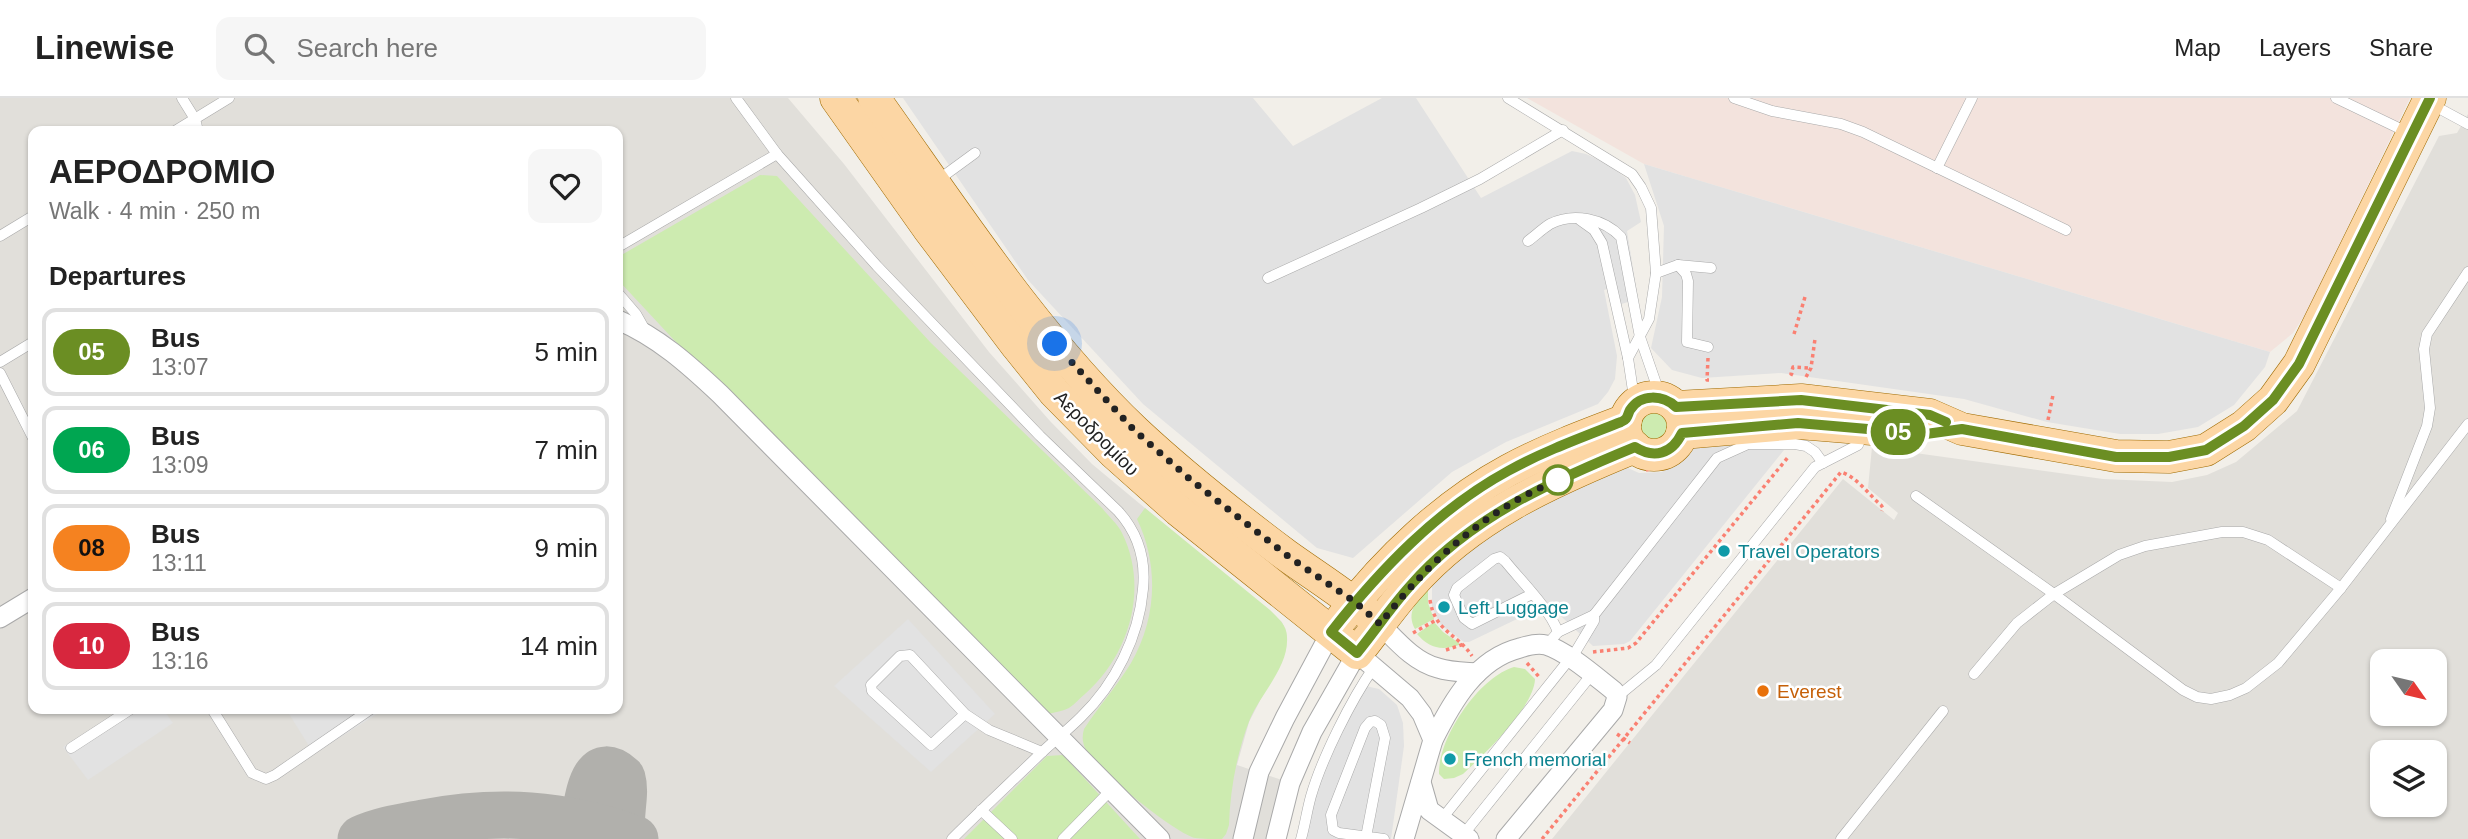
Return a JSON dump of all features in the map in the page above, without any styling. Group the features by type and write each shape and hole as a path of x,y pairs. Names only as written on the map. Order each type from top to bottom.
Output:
{"main road":[{"name":"Αεροδρομίου","path":"836,98 928,228 1054,392 1114,453 1169,502 1366,660"},
{"name":"Αεροδρομίου","path":"874,98 1038,324 1134,430 1238,518 1355,602 1380,624"},
{"path":"1331,632 1406,548 1462,501 1506,472 1557,446 1801,400 1930,415 1962,429 2116,457 2169,457 2206,450 2244,426 2273,400 2299,364 2429,100"},
{"path":"1366,660 1380,624 1410,586 1479,524 1528,494 1655,429 1798,423 1926,434 1962,429"}],"street":[{"path":"623,322 647,334 677,354 720,394 1160,839"},
{"path":"0,618 28,601"},
{"path":"1380,624 1401,646 1425,663 1437,668 1477,673"},
{"path":"1243,839 1259,772 1284,718 1331,632"},
{"path":"1404,839 1433,740 1447,712 1477,673 1492,659 1507,651 1553,639 1570,658 1614,691 1617,697 1613,710 1506,839"},
{"path":"1276,839 1290,783 1312,732 1366,660 1410,698 1422,715 1433,740"},
{"path":"1284,718 1312,732"},
{"path":"1421,780 1429,810 1466,837"},
{"path":"1136,814 1174,839"}],"lane":[{"path":"182,98 197,126"},
{"path":"183,126 229,98"},
{"path":"736,98 776,154 915,307 1040,436 1118,511 1140,546 1144,577 1140,613 1123,660 1083,715 952,839"},
{"path":"1508,98 1632,174 1651,208 1656,273 1648,319 1628,358"},
{"path":"1734,98 1772,111 1853,128 2066,230"},
{"path":"1937,168 1972,98"},
{"path":"2336,98 2412,135"},
{"path":"2429,100 2468,124"},
{"path":"1268,278 1457,191 1563,130"},
{"path":"934,183 975,153"},
{"path":"623,244 776,154"},
{"path":"1576,218 1594,230 1602,243 1628,358 1655,429"},
{"path":"1528,241 1548,225 1576,218 1596,221 1612,228 1621,237 1655,429"},
{"path":"0,236 28,219"},
{"path":"1656,273 1678,265 1711,268"},
{"path":"1678,265 1688,281 1687,342 1708,347"},
{"path":"2387,529 2427,426 2430,408 2424,349 2427,334 2468,272"},
{"path":"623,299 636,314 647,334"},
{"path":"0,362 28,345"},
{"path":"0,373 28,428"},
{"path":"1916,496 2183,690 2197,697 2211,699 2246,688 2278,663 2341,588 2468,424"},
{"path":"1617,697 1656,665 1815,467 1858,445 1864,429"},
{"path":"1441,820 1570,658 1589,630 1594,615 1717,458 1748,444 1795,444 1806,446 1815,452 1823,463"},
{"path":"1974,674 2017,622 2054,594 2119,555 2145,546 2222,531 2243,531 2268,540 2341,588"},
{"path":"1532,594 1472,624 1464,618 1454,595 1457,588 1500,557 1532,594 1555,624 1553,639"},
{"path":"1553,639 1594,615"},
{"path":"965,714 931,745 872,691 871,685 900,656 910,655 965,714 989,730 1042,752"},
{"path":"1301,839 1311,794 1362,686 1366,660"},
{"path":"1466,837 1592,674"},
{"path":"1841,839 1943,711"},
{"path":"71,747 123,714"},
{"path":"215,714 252,774 266,779 364,714"},
{"path":"1366,837 1385,738 1381,725 1375,722 1370,722 1365,728 1331,815 1331,823 1333,830 1339,833 1366,837 1384,839"},
{"path":"1063,839 1111,790"},
{"path":"981,810 1013,839"}],"path":[{"path":"1794,334 1805,297"},
{"path":"1811,368 1793,367 1791,374 1805,380 1811,368 1815,339"},
{"path":"1708,347 1707,380 1719,379"},
{"path":"1781,378 1793,379"},
{"path":"1655,429 1668,466 1653,470 1655,429"},
{"path":"1593,652 1628,648 1636,643 1795,444"},
{"path":"1542,839 1841,472 1863,488 1882,510"},
{"path":"1430,597 1436,620 1444,631 1464,644 1440,650"},
{"path":"1418,638 1413,630 1436,620"},
{"path":"1708,635 1713,640"},
{"path":"1613,731 1630,743"}],"shaded area":[{"path":"0,98 788,98 844,164 989,352 1050,421 1092,464 1282,622 1287,636 1285,652 1249,722 1237,765 1297,785 1284,839 0,839"},
{"path":"903,98 1253,98 1293,146 1382,98 1416,98 1481,198 1572,151 1586,154 1606,163 1626,178 1635,195 1641,222 1627,231 1638,299 1618,305 1615,287 1604,290 1617,356 1615,379 1598,404 1506,442 1452,472 1353,558 1317,548 1143,404 1028,280"},
{"path":"1527,98 2410,98 2306,313 2293,333 2270,352 1644,164"},
{"path":"2468,114 2468,839 1552,839 1843,479 1894,520 1898,513 1868,488 1872,447 2103,479 2172,482 2207,475 2236,462 2297,411 2439,136 2457,133"},
{"path":"1644,164 2270,352 2265,367 2234,405 2198,427 2158,434 2120,434 2047,422 1964,399 1781,373 1702,378 1672,370 1651,348 1662,297 1664,226"},
{"path":"1720,443 1759,445 1784,450 1630,641 1624,644 1593,646 1550,606 1469,642 1464,642 1441,625 1432,608 1432,581 1483,540 1616,465 1639,473 1662,472 1680,462 1692,448"},
{"path":"908,619 995,714 931,772 834,686"},
{"path":"1366,686 1379,689 1397,705 1403,723 1404,746 1391,839 1304,839 1326,755"},
{"path":"115,714 167,714 173,723 88,780 63,747"},
{"path":"289,714 377,714 314,754"}],"green space":[{"path":"760,175 777,176 931,343 1102,508 1120,530 1130,554 1134,597 1124,640 1101,678 1069,708 1048,714 800,462 674,340 623,285 623,254"},
{"path":"1654,411 1665,415 1669,426 1665,437 1654,441 1643,437 1639,426 1643,415"},
{"path":"1145,508 1270,610 1282,622 1287,633 1284,659 1245,732 1235,771 1229,825 1222,839 1195,838 1170,824 1104,771 1086,750 1083,742 1084,729 1131,663 1146,628 1152,573 1137,519"},
{"path":"1428,589 1428,603 1434,619 1415,629 1412,612"},
{"path":"1434,622 1459,645 1436,647 1417,634"},
{"path":"1514,667 1525,669 1535,679 1526,703 1506,730 1463,774 1444,779 1439,774 1440,759 1453,727 1463,711 1487,683"},
{"path":"1063,755 1140,839 964,839 1047,756"}],"taxiway":[{"path":"591,826 585,814 594,779 605,770 613,771 622,778 623,835"},
{"path":"361,839 423,823 504,815 556,819 635,839"}],"bus line":[{"name":"05","path":"1946,422 1930,415 1801,400 1676,407 1661,398 1643,399 1635,404 1626,420 1557,446 1506,472 1462,501 1425,530 1388,566 1331,632 1357,653 1410,586 1479,524 1517,500 1571,473 1635,447 1652,454 1671,449 1682,433 1798,423 1926,434 1962,429 2116,457 2169,457 2206,450 2244,426 2273,400 2299,364 2430,98"}],"place":[{"name":"Travel Operators","path":"1724,551"},
{"name":"Left Luggage","path":"1444,607"},
{"name":"Everest","path":"1763,691"},
{"name":"French memorial","path":"1450,759"}],"route":[{"path":"1055,344 1134,430 1191,480 1289,557 1355,602 1380,624 1410,586 1479,524 1517,500 1558,480"}]}
